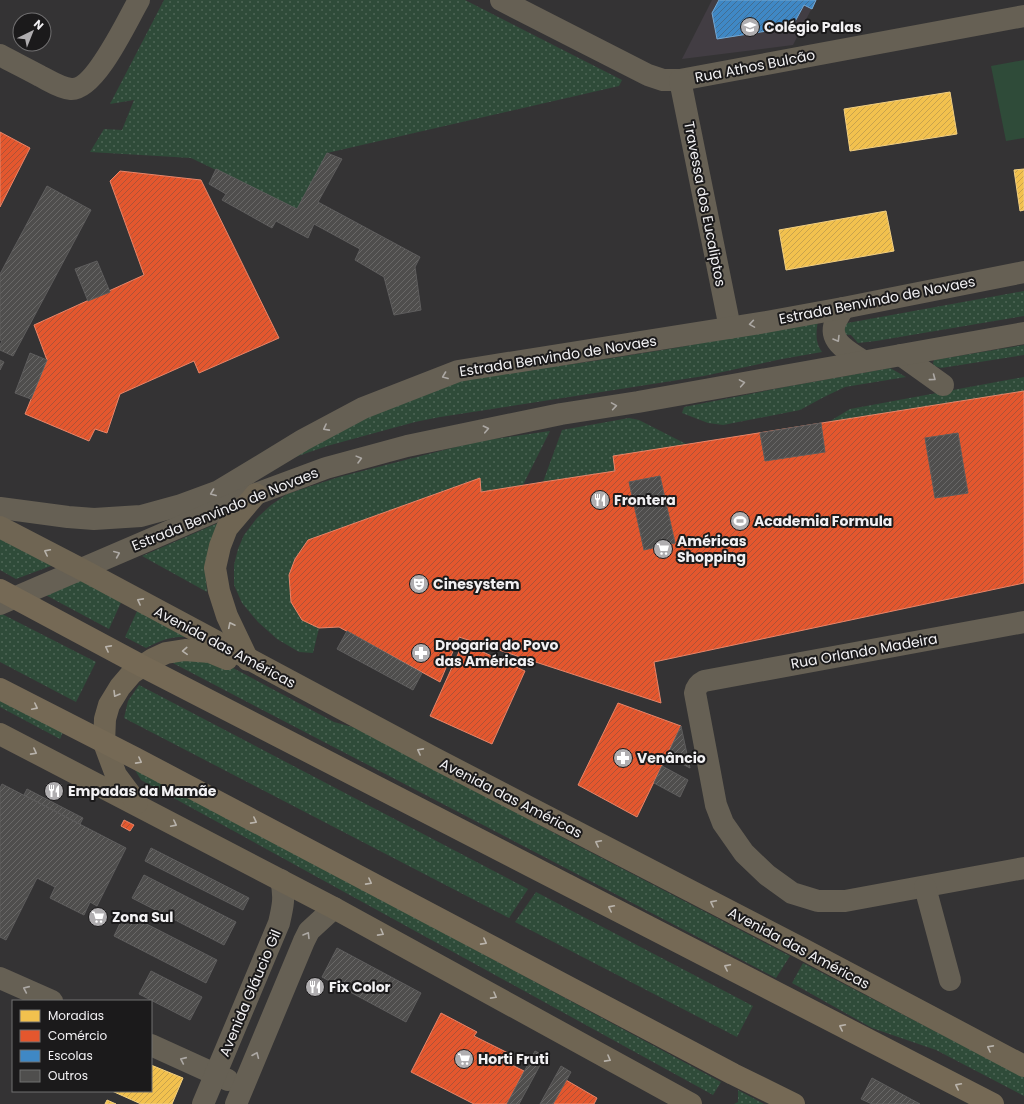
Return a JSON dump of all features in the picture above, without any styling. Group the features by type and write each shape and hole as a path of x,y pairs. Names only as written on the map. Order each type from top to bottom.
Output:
{"highway":[{"path":"5,597 993,1104"},
{"path":"0,689 734,1074 794,1104"}],"main road":[{"path":"248,660 227,616 219,591 215,568 220,546 227,528 256,494"},
{"name":"Avenida das Américas","path":"0,527 386,733 799,947 1024,1066"},
{"path":"139,806 116,775 104,743 105,719 109,705 120,687 132,673 153,659 166,653 185,650 210,652 245,668 343,722 374,733 386,733"},
{"path":"0,734 334,908 691,1104"}],"street":[{"path":"0,55 61,87 73,89 84,86 103,65 139,0"},
{"name":"Rua Athos Bulcão","path":"501,0 648,75 663,80 680,80 1024,16"},
{"name":"Travessa dos Eucaliptos","path":"680,80 730,328"},
{"name":"Estrada Benvindo de Novaes","path":"0,508 94,519 142,516 181,506 219,491 303,440 363,408 458,371 730,328 843,308 1024,272"},
{"path":"843,308 835,324 834,333 837,342 845,350 863,361"},
{"name":"Estrada Benvindo de Novaes","path":"5,597 81,570 256,494 326,468 407,446 561,414 638,402 1024,333"},
{"path":"901,355 942,385"},
{"name":"Rua Orlando Madeira","path":"925,887 845,901 818,901 792,893 767,875 744,853 723,823 716,805 695,693 696,687 704,681 1024,622"},
{"path":"950,980 925,887 1024,868"},
{"name":"Avenida Gláucio Gil","path":"203,1104 279,923 284,893 281,880"},
{"name":"Avenida Gláucio Gil","path":"240,1095 309,931 334,908"},
{"path":"0,978 50,1000"},
{"path":"152,1045 216,1074 240,1095"}],"shaded area":[{"name":"Colégio Palas","path":"712,0 816,0 793,45 682,59"}],"green space":[{"path":"164,0 465,0 622,80 619,86 327,153 297,209 191,158 90,152 104,129 122,130 134,100 110,104"},
{"path":"1024,60 1024,138 1006,141 991,66"},
{"path":"1024,291 1024,316 858,343 851,335 840,334 842,324"},
{"path":"818,321 818,345 822,352 704,376 415,422 327,446 281,462 378,407 442,382 675,348"},
{"path":"1024,345 1024,355 941,368 934,366 933,363 934,360"},
{"path":"890,368 906,377 845,387 800,410 723,425 708,423 682,413 684,407"},
{"path":"1024,377 1024,391 827,423 850,409"},
{"path":"629,418 639,420 688,445 613,456 615,471 543,482 562,430"},
{"path":"550,431 523,485 481,492 479,478 308,540 295,559 289,575 291,602 302,620 319,628 313,653 299,652 277,639 258,622 242,603 234,585 234,565 238,549 244,535 257,518 271,505 287,494 339,477 479,441"},
{"path":"218,523 205,569 207,592 142,556"},
{"path":"0,535 56,564 16,579 0,570"},
{"path":"81,576 123,598 109,629 40,592"},
{"path":"139,607 201,638 185,637 167,639 146,648 125,637"},
{"path":"0,613 96,662 76,702 0,662"},
{"path":"169,661 220,661 334,722 367,731 567,840 790,956 776,978"},
{"path":"139,685 528,889 509,918 124,718 128,701"},
{"path":"0,700 63,732 60,739 0,707"},
{"path":"132,765 721,1082 713,1095 141,780"},
{"path":"536,892 753,1006 737,1037 515,922"},
{"path":"803,963 1024,1077 1024,1096 936,1050 872,1028 792,983"},
{"path":"738,1090 764,1104 734,1104 738,1102"}],"building: Moradias":[{"path":"950,92 957,134 850,151 844,109"},
{"path":"1024,169 1024,210 1020,211 1014,170"},
{"path":"886,211 894,251 786,270 779,230"},
{"path":"152,1065 183,1078 172,1104 141,1104 114,1092 152,1092"},
{"path":"107,1100 116,1104 105,1104"}],"building: Comércio":[{"path":"0,132 30,148 0,207"},
{"path":"120,171 201,180 279,338 199,373 194,361 120,394 107,433 95,429 89,441 25,414 47,360 34,325 144,275 110,181"},
{"name":"Américas Shopping","path":"1024,391 1024,583 654,662 661,703 459,637 440,682 339,627 319,628 302,620 291,602 289,575 295,559 308,540 480,478 481,492 615,471 613,456"},
{"path":"463,643 525,671 492,744 430,716"},
{"path":"618,703 681,726 637,817 578,785"},
{"name":"Empadas da Mamãe","path":"51,785 60,790 57,796 48,791"},
{"path":"124,820 134,825 130,831 121,826"},
{"name":"Horti Fruti","path":"441,1013 477,1032 474,1036 512,1055 508,1063 524,1071 507,1104 474,1104 411,1072"},
{"path":"566,1080 597,1098 594,1104 553,1104"}],"building: Escolas":[{"path":"719,0 816,0 812,9 804,5 792,27 717,39 712,13"}],"building: Outros":[{"path":"327,153 342,159 318,202 420,257 415,267 421,310 394,315 384,277 355,260 360,249 314,224 308,238 276,221 272,228 222,200 226,194 209,184 216,169 297,209"},
{"path":"47,186 91,210 13,356 0,350 2,341 0,340 0,274"},
{"path":"97,261 110,292 88,301 75,269"},
{"path":"30,353 47,360 31,399 15,393"},
{"path":"0,360 4,362 0,370"},
{"path":"821,423 825,452 765,461 760,433"},
{"path":"958,433 968,493 935,498 925,438"},
{"path":"660,476 675,543 644,550 629,482"},
{"path":"347,631 422,673 413,690 337,649"},
{"path":"681,726 690,768 667,756"},
{"path":"662,766 688,780 680,797 654,783"},
{"path":"2,784 126,848 97,906 90,902 84,915 50,898 55,887 37,878 6,940 0,937 0,788"},
{"path":"27,789 83,818 80,824 24,795"},
{"path":"151,848 249,898 243,910 145,861"},
{"path":"144,875 236,922 224,945 132,898"},
{"path":"125,913 217,960 206,983 114,936"},
{"path":"337,948 421,993 406,1022 322,977"},
{"path":"151,971 202,997 190,1020 139,994"},
{"path":"535,1051 545,1056 519,1104 507,1104"},
{"path":"561,1066 571,1072 553,1104 540,1104"},
{"path":"872,1078 920,1104 872,1104 861,1099"}],"place":[{"name":"Colégio Palas","path":"750,27"},
{"name":"Frontera","path":"600,500"},
{"name":"Academia Formula","path":"740,521"},
{"name":"Américas Shopping","path":"663,549"},
{"name":"Cinesystem","path":"419,584"},
{"name":"Drogaria do Povo das Américas","path":"421,653"},
{"name":"Venâncio","path":"623,758"},
{"name":"Empadas da Mamãe","path":"54,791"},
{"name":"Zona Sul","path":"98,917"},
{"name":"Fix Color","path":"315,987"},
{"name":"Horti Fruti","path":"464,1059"}]}
